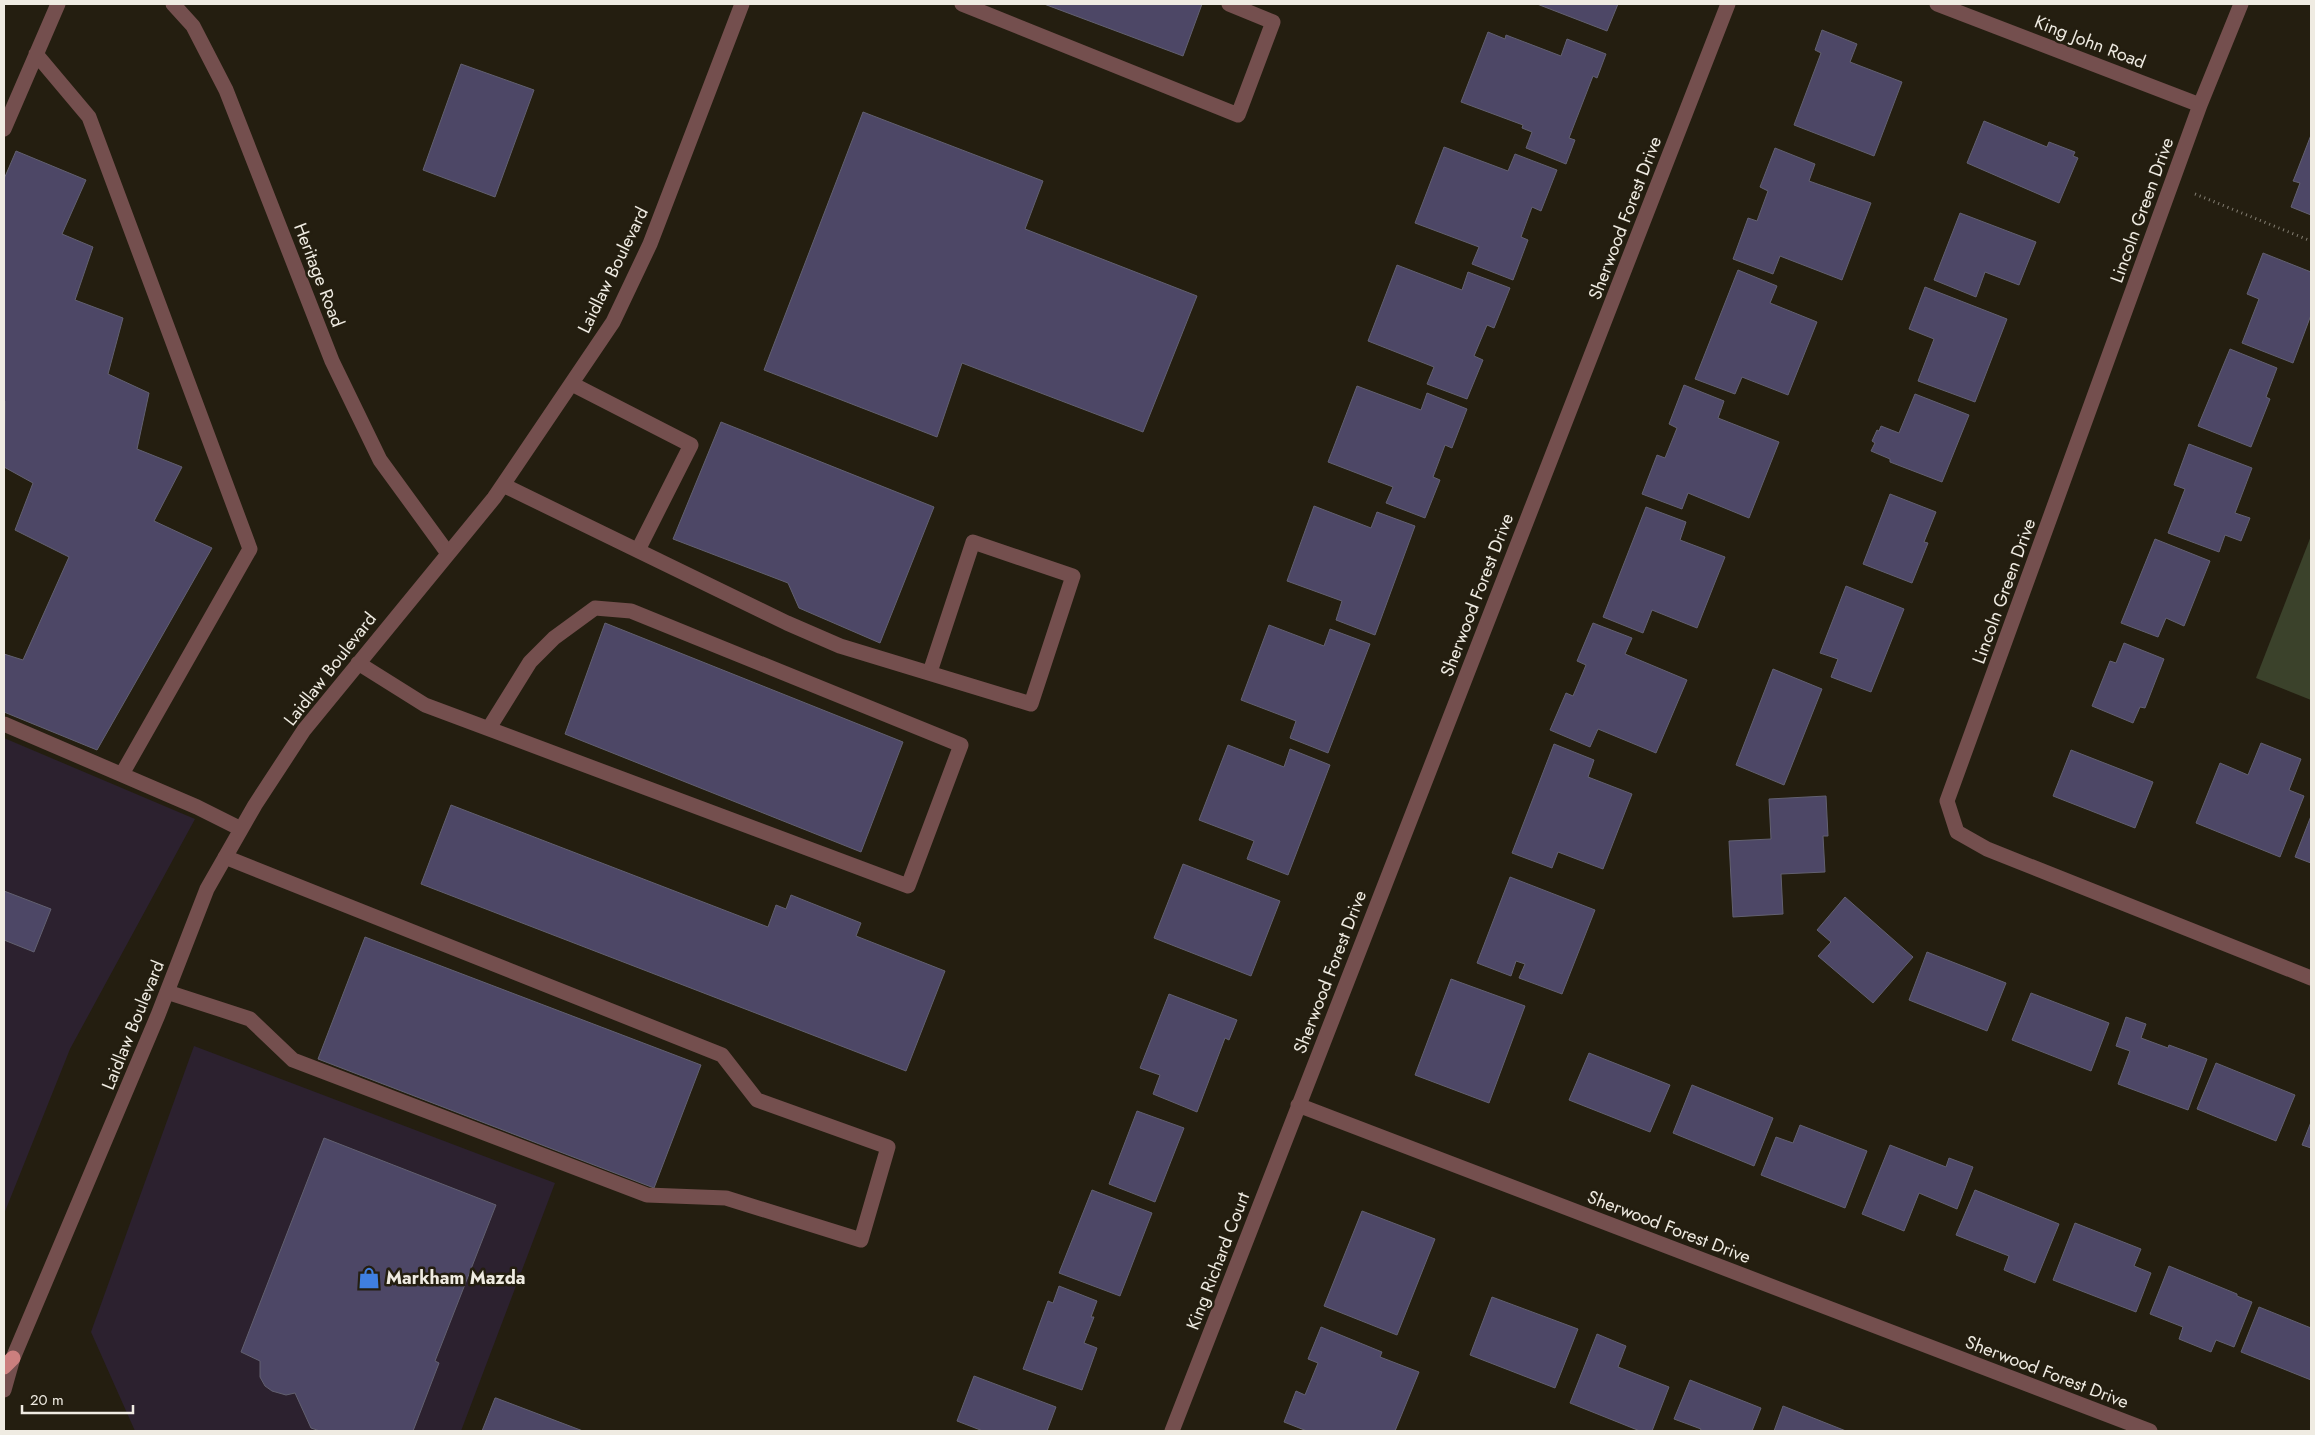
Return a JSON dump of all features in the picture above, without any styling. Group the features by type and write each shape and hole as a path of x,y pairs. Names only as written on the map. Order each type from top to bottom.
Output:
{"street":[{"path":"4,129 58,4"},
{"name":"Heritage Road","path":"173,4 193,26 226,90 332,361 380,460 447,552"},
{"name":"Laidlaw Boulevard","path":"4,1390 9,1362 167,992 207,889 241,829 304,730 503,485 613,322 650,244 742,4"},
{"path":"962,4 1238,115 1273,22 1229,4"},
{"name":"Sherwood Forest Drive","path":"1728,4 1298,1105 2150,1431"},
{"name":"King John Road","path":"1937,4 2200,105"},
{"name":"Lincoln Green Drive","path":"2240,4 2200,105 1947,801 1957,832 1987,849 2311,978"},
{"path":"36,54 89,117 250,548 122,774"},
{"path":"572,384 691,445 638,550"},
{"path":"503,485 787,623 840,646 1030,704 1073,576 973,542 930,672"},
{"path":"358,663 425,704 908,886 961,745 631,611 595,608 554,638 530,662 489,728"},
{"path":"4,724 122,774 241,829"},
{"path":"167,992 250,1018 293,1060 647,1195 726,1198 861,1240 888,1147 757,1100 722,1056 225,857"},
{"name":"King Richard Court","path":"1172,1431 1298,1105"}],"path":[{"path":"2171,184 2311,241"}],"shaded area":[{"path":"4,738 195,819 70,1049 4,1214"},
{"path":"194,1046 555,1183 461,1431 135,1431 91,1332"}],"green space":[{"path":"2311,536 2311,700 2256,678"}],"building":[{"path":"1044,4 1202,4 1183,56"},
{"path":"1537,4 1618,4 1607,31"},
{"path":"1822,30 1857,44 1850,62 1902,82 1874,156 1794,125 1821,53 1815,50"},
{"path":"1488,32 1505,39 1506,35 1561,56 1567,39 1606,54 1597,78 1593,76 1569,138 1575,140 1566,164 1526,148 1532,132 1522,128 1523,125 1461,102"},
{"path":"461,64 534,90 495,197 423,170"},
{"path":"863,112 1043,181 1025,229 1197,296 1143,432 962,363 937,437 764,370"},
{"path":"1984,121 2047,147 2049,142 2075,152 2073,156 2078,158 2059,203 1967,163"},
{"path":"2311,135 2311,215 2291,207 2300,183 2293,181"},
{"path":"1444,147 1508,171 1515,154 1557,170 1541,211 1532,207 1521,237 1528,240 1513,280 1472,264 1479,247 1415,223"},
{"path":"1775,148 1815,164 1809,181 1871,203 1842,280 1780,256 1773,274 1733,259 1748,218 1757,221 1768,191 1760,187"},
{"path":"16,151 86,180 62,234 93,247 75,300 123,318 108,374 149,393 137,449 182,467 154,521 212,548 97,750 4,712 4,654 23,660 69,557 15,530 33,483 4,467 4,179"},
{"path":"1960,213 2036,242 2019,285 1985,272 1976,297 1934,280"},
{"path":"2263,253 2311,272 2311,315 2293,363 2242,343 2259,299 2247,294"},
{"path":"1397,265 1462,290 1468,272 1510,288 1494,328 1487,325 1474,356 1483,360 1467,399 1427,384 1434,367 1368,341"},
{"path":"1738,270 1777,286 1770,303 1817,322 1788,395 1742,377 1735,394 1695,379"},
{"path":"1925,287 2007,319 1975,402 1918,381 1934,339 1909,329"},
{"path":"2230,349 2277,368 2266,397 2270,399 2251,447 2198,426"},
{"path":"1684,385 1724,401 1718,418 1779,442 1749,518 1688,493 1682,509 1642,494 1657,455 1665,458 1677,428 1669,424"},
{"path":"1357,386 1421,410 1427,393 1467,409 1452,448 1445,445 1433,477 1440,480 1425,518 1386,503 1393,487 1328,462"},
{"path":"1915,394 1969,415 1942,482 1890,462 1890,459 1871,451 1875,443 1872,441 1881,426 1899,433"},
{"path":"721,422 934,507 880,643 799,608 788,583 673,539"},
{"path":"2189,444 2252,468 2235,513 2250,518 2241,541 2225,535 2219,552 2168,533 2185,489 2174,485"},
{"path":"1890,494 1936,512 1924,542 1928,543 1912,583 1863,564"},
{"path":"1314,506 1371,528 1377,512 1415,526 1375,635 1336,620 1342,601 1287,581"},
{"path":"1646,507 1686,522 1680,540 1725,557 1697,628 1652,610 1643,633 1603,617"},
{"path":"2155,539 2210,561 2184,626 2166,618 2158,637 2121,623"},
{"path":"1846,586 1904,609 1871,692 1831,677 1838,659 1820,653"},
{"path":"605,623 903,742 861,852 565,734"},
{"path":"1593,623 1632,638 1625,654 1687,680 1656,753 1598,729 1590,747 1550,730 1566,693 1573,696 1586,665 1577,661"},
{"path":"1269,625 1324,646 1330,629 1370,644 1328,753 1290,738 1296,721 1241,700"},
{"path":"2124,643 2164,659 2145,708 2140,707 2133,723 2092,706 2110,661 2116,663"},
{"path":"1773,669 1822,689 1784,785 1736,765"},
{"path":"2261,743 2301,759 2289,790 2304,796 2280,857 2196,823 2220,763 2248,775"},
{"path":"1554,744 1594,760 1588,777 1632,794 1603,869 1558,852 1552,868 1512,853"},
{"path":"1228,745 1284,767 1290,749 1330,765 1288,875 1247,859 1254,841 1199,820"},
{"path":"2071,750 2153,782 2135,828 2053,796"},
{"path":"1826,796 1828,836 1823,836 1825,872 1781,874 1783,914 1733,917 1729,841 1771,839 1769,799"},
{"path":"451,805 768,927 776,905 786,909 791,895 861,923 856,936 945,971 906,1071 421,884"},
{"path":"2311,816 2311,863 2295,857"},
{"path":"1183,864 1280,901 1251,976 1154,938"},
{"path":"1510,877 1595,910 1562,994 1519,978 1525,964 1516,961 1511,976 1477,963"},
{"path":"4,891 51,909 34,952 4,940"},
{"path":"1845,897 1913,957 1873,1003 1818,956 1831,942 1817,930"},
{"path":"365,937 701,1065 654,1188 318,1059"},
{"path":"1927,952 2006,983 1987,1031 1909,1000"},
{"path":"1451,979 1525,1006 1489,1103 1415,1075"},
{"path":"2031,993 2109,1023 2091,1071 2012,1040"},
{"path":"1169,994 1237,1020 1229,1040 1225,1038 1197,1112 1153,1094 1160,1075 1140,1068"},
{"path":"2126,1017 2146,1024 2141,1038 2168,1048 2169,1045 2207,1059 2188,1110 2118,1084 2130,1051 2116,1046"},
{"path":"1589,1053 1670,1085 1650,1132 1569,1100"},
{"path":"2216,1063 2295,1095 2276,1141 2197,1109"},
{"path":"1692,1085 1773,1118 1754,1166 1673,1133"},
{"path":"1137,1111 1184,1128 1155,1202 1109,1184"},
{"path":"2311,1122 2311,1148 2302,1145"},
{"path":"1800,1125 1867,1151 1845,1208 1761,1175 1776,1137 1793,1143"},
{"name":"Markham Mazda","path":"324,1138 496,1205 435,1361 439,1363 413,1431 320,1431 311,1428 295,1393 286,1395 272,1391 265,1386 260,1377 260,1361 241,1352"},
{"path":"1890,1145 1946,1167 1949,1158 1973,1167 1957,1209 1919,1193 1904,1231 1862,1214"},
{"path":"1092,1190 1152,1213 1120,1296 1059,1273"},
{"path":"1975,1190 2059,1224 2035,1283 2004,1270 2009,1256 1956,1235"},
{"path":"1362,1211 1435,1239 1397,1335 1324,1306"},
{"path":"2075,1223 2141,1249 2134,1266 2151,1273 2136,1312 2053,1280"},
{"path":"2169,1266 2252,1302 2234,1347 2216,1340 2211,1352 2179,1339 2183,1327 2150,1314"},
{"path":"1059,1286 1097,1301 1091,1317 1094,1317 1084,1343 1097,1348 1082,1390 1023,1369 1048,1301 1053,1303"},
{"path":"1492,1297 1578,1329 1555,1388 1470,1355"},
{"path":"2259,1307 2311,1328 2311,1380 2241,1352"},
{"path":"1321,1327 1382,1352 1380,1357 1419,1372 1395,1431 1307,1431 1284,1422 1296,1391 1305,1395 1318,1363 1308,1359"},
{"path":"1597,1334 1626,1346 1618,1367 1669,1387 1652,1431 1640,1431 1570,1403"},
{"path":"974,1376 1056,1407 1047,1431 983,1431 957,1421"},
{"path":"1690,1380 1761,1408 1752,1431 1700,1431 1701,1429 1674,1419"},
{"path":"496,1398 583,1431 482,1431"},
{"path":"1783,1406 1846,1431 1774,1431"}],"place":[{"name":"Markham Mazda","path":"369,1278"}]}
